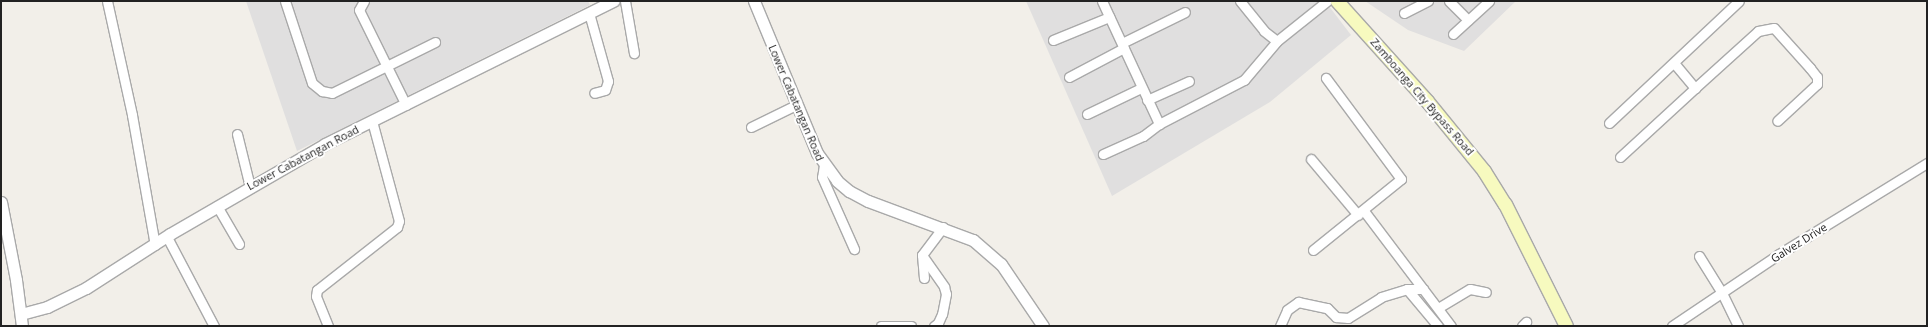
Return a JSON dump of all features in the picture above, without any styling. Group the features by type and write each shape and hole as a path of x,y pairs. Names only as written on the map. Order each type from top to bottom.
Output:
{"main road":[{"name":"Zamboanga City Bypass Road","path":"1337,1 1427,101 1484,171 1505,204 1566,326"}],"street":[{"path":"107,1 132,115 155,245"},
{"path":"285,1 312,83 322,91 332,92 435,42"},
{"path":"364,1 359,10 406,105"},
{"name":"Lower Cabatangan Road","path":"21,314 62,301 250,186 325,144 613,1"},
{"path":"625,1 634,53"},
{"name":"Lower Cabatangan Road","path":"754,1 796,105 824,165 849,191 868,201 942,227 973,240 1002,264 1043,326"},
{"path":"1103,154 1143,136 1159,124 1244,80 1277,41 1327,1"},
{"path":"1404,13 1428,1"},
{"path":"1449,1 1468,20"},
{"path":"1453,34 1489,1"},
{"path":"1609,123 1739,1"},
{"path":"1106,2 1109,16 1141,88 1159,124"},
{"path":"1245,2 1264,31 1277,41"},
{"path":"1069,77 1123,45 1185,12"},
{"path":"588,13 608,80 605,90 594,93"},
{"path":"1053,40 1109,16"},
{"path":"1620,157 1758,31 1774,28 1817,77 1814,89 1777,121"},
{"path":"1674,63 1695,88"},
{"path":"1313,250 1361,213 1382,193 1401,179 1326,78"},
{"path":"1147,100 1189,81"},
{"path":"1087,114 1141,88"},
{"path":"751,127 796,105"},
{"path":"328,326 316,296 317,290 397,227 399,221 372,121"},
{"path":"237,134 250,186"},
{"path":"1311,159 1361,213 1451,326"},
{"name":"Galvez Drive","path":"1672,326 1779,254 1927,162"},
{"path":"824,165 822,177 854,250"},
{"path":"1,202 22,326"},
{"path":"218,206 238,244"},
{"path":"924,278 922,255 942,227"},
{"path":"167,237 214,326"},
{"path":"922,255 944,287 946,294 942,314 938,323 934,326"},
{"path":"1699,256 1722,293 1738,326"},
{"path":"1280,326 1286,310 1298,302 1327,308 1336,317 1348,318 1381,297 1407,289 1423,289"},
{"path":"1407,289 1438,326"},
{"path":"1438,308 1470,289 1486,292"},
{"path":"881,326 911,326"}],"shaded area":[{"path":"246,1 588,1 590,5 297,151"},
{"path":"1026,1 1325,1 1351,35 1270,102 1112,196"},
{"path":"1365,1 1516,1 1464,51 1408,30"}]}
